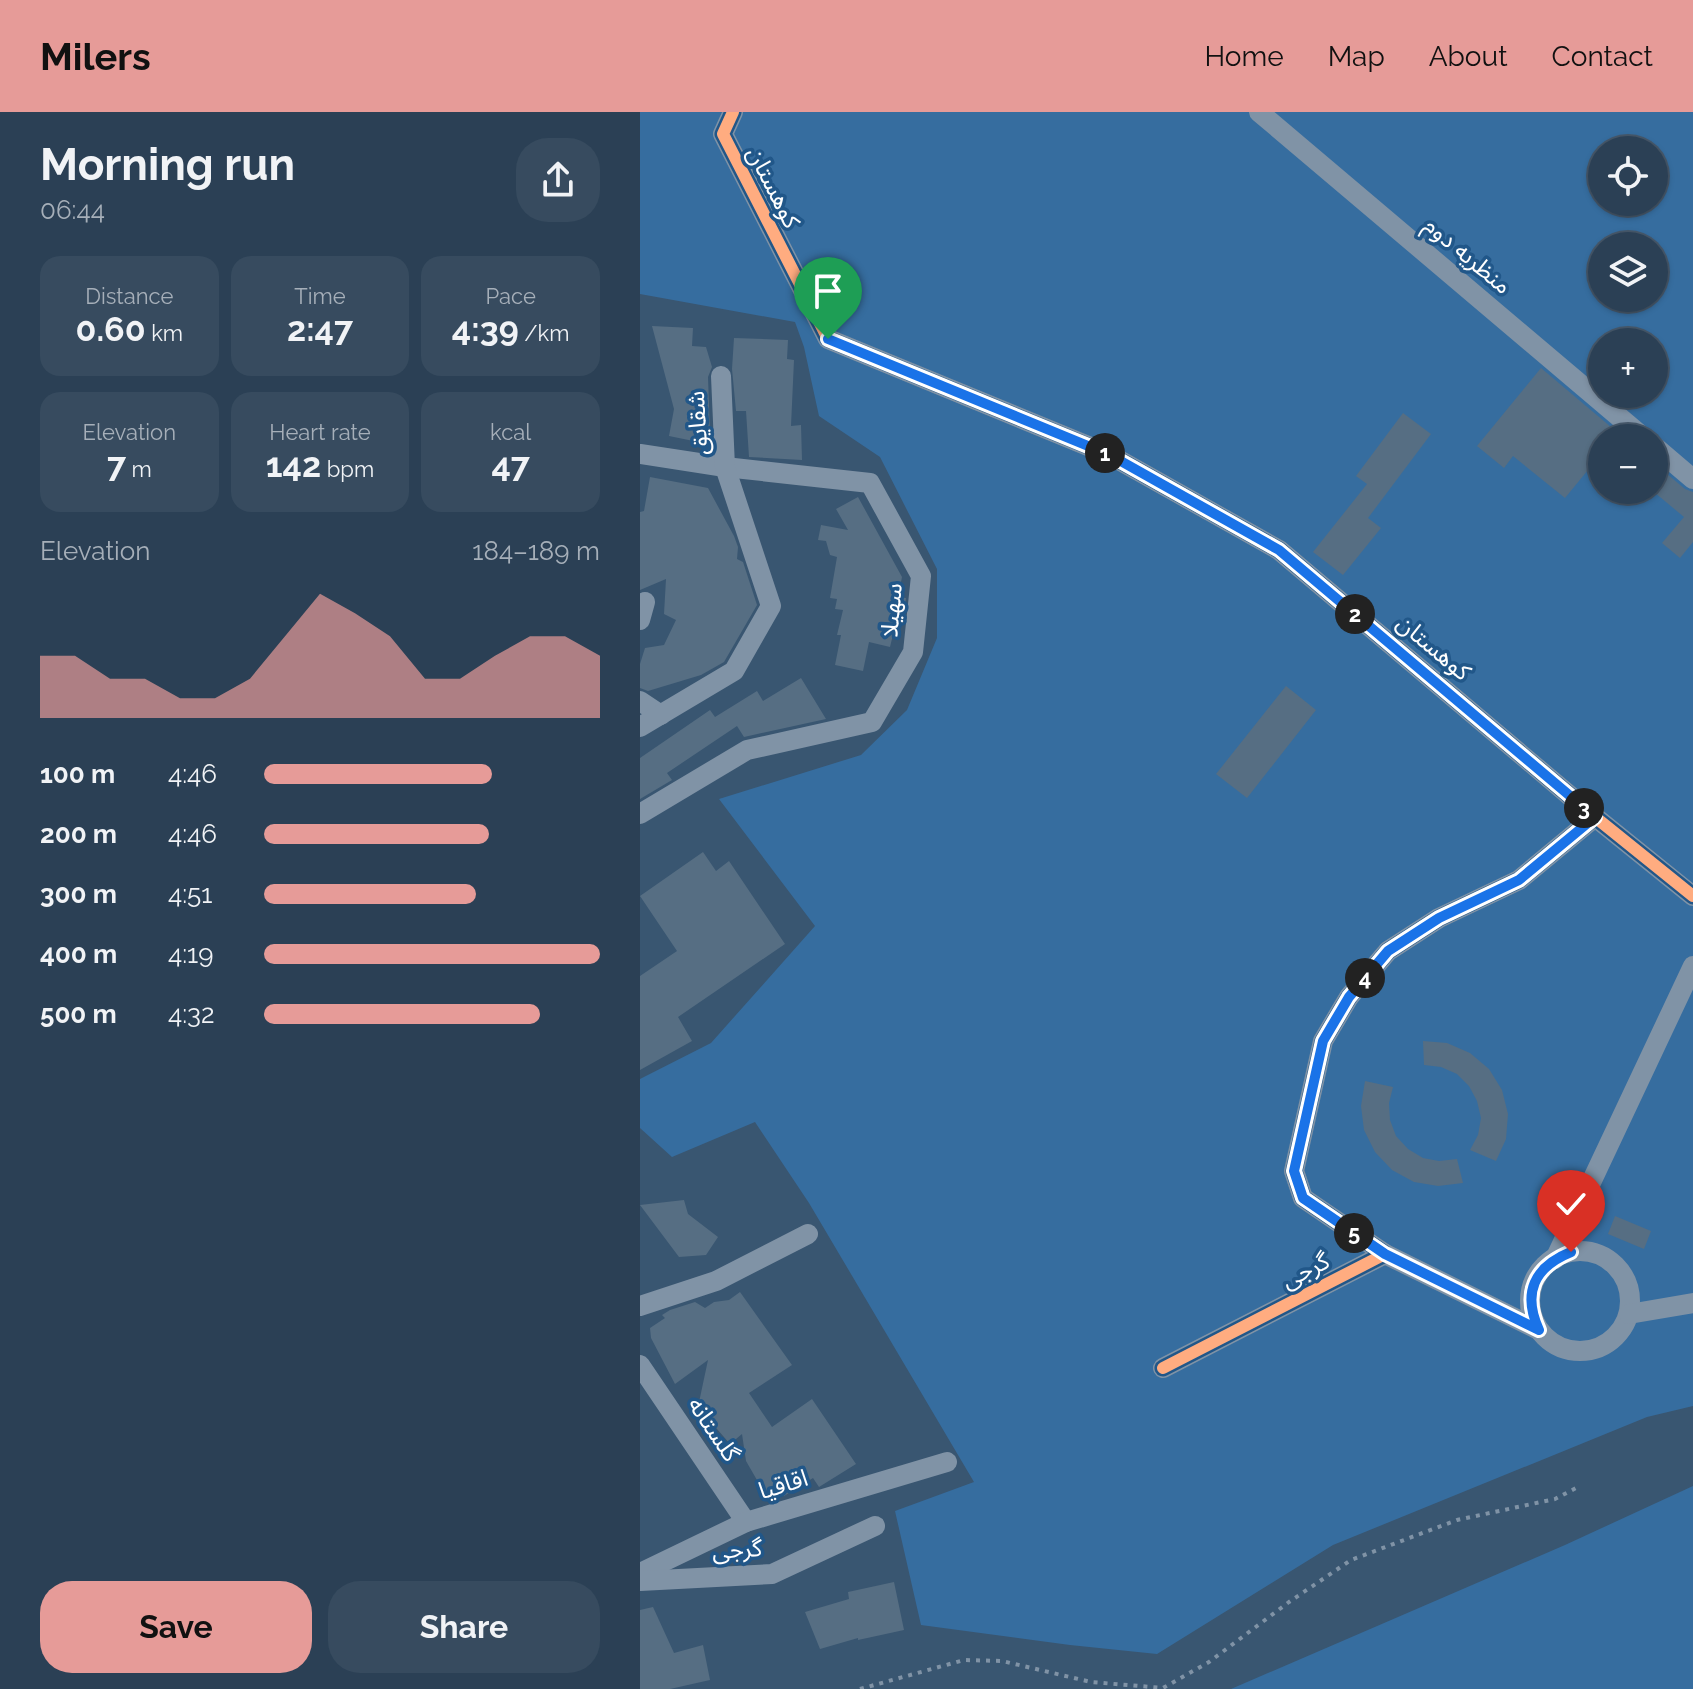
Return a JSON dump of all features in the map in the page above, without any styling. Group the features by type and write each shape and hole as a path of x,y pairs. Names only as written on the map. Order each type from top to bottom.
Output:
{"street":[{"name":"کوهستان","path":"733,112 723,134 828,339 1110,455 1279,550 1693,896"},
{"name":"منظریه دوم","path":"1259,112 1627,424"},
{"name":"شقایق","path":"640,727 734,671 771,606 725,467 721,376"},
{"name":"سهیلا","path":"640,454 870,483 921,576 913,652 872,722 747,750 640,814"},
{"path":"1668,458 1693,479"},
{"path":"640,701 661,715"},
{"name":"گرجی","path":"1163,1368 1385,1254 1303,1198 1294,1171 1323,1041 1349,997 1388,951 1439,918 1519,880 1595,817"},
{"path":"1555,1259 1693,966"},
{"path":"640,1306 716,1281 808,1234"},
{"path":"1385,1254 1539,1330 1565,1349 1589,1350 1611,1341 1622,1329 1629,1314 1630,1297 1626,1281 1617,1267 1603,1257 1587,1252 1571,1252 1542,1269 1530,1299 1532,1315 1539,1330"},
{"path":"1629,1314 1693,1303"},
{"name":"گلستانه","path":"640,1365 746,1522"},
{"name":"اقاقیا","path":"640,1573 746,1522 947,1462"},
{"name":"گرجی","path":"640,1581 772,1574 875,1526"}],"path":[{"path":"860,1689 964,1660 1002,1661 1091,1682 1163,1688 1209,1662 1351,1560 1457,1520 1555,1499 1578,1487"}],"shaded area":[{"path":"640,112 1693,112 1693,1406 1647,1417 1333,1545 1157,1654 921,1625 895,1511 974,1482 809,1203 755,1122 672,1157 640,1128 640,1079 711,1043 815,926 719,799 861,755 907,710 937,638 937,569 880,457 819,416 804,347 795,322 640,294"},
{"path":"1693,1486 1693,1689 1231,1689 1565,1545"}],"building":[{"path":"652,326 693,328 692,346 706,347 712,367 708,377 708,444 669,436 674,409"},
{"path":"734,338 788,340 787,359 794,360 791,426 801,425 802,460 749,457 746,411 736,411 732,369"},
{"path":"1541,368 1607,424 1588,424 1588,470 1565,498 1513,456 1504,468 1477,446"},
{"path":"1403,413 1431,434 1368,518 1381,528 1343,575 1313,552 1367,484 1356,476"},
{"path":"1668,475 1693,492 1693,542 1680,558 1662,543 1684,517 1668,504"},
{"path":"650,477 708,488 734,536 738,547 737,559 743,562 757,605 724,662 701,675 648,691 640,688 640,664 645,648 664,645 676,620 664,614 666,579 640,590 640,512 644,511"},
{"path":"858,497 902,577 898,597 906,598 904,615 898,614 890,647 869,642 863,671 835,665 843,610 835,609 837,599 830,598 837,557 830,555 826,541 818,540 821,525 848,530 836,509"},
{"path":"801,678 826,719 744,737 737,726 667,773 672,780 640,799 640,758 710,710 715,717 757,691 763,701"},
{"path":"1286,686 1316,710 1247,798 1216,774"},
{"path":"703,852 716,871 729,861 785,944 678,1017 692,1041 640,1070 640,976 677,951 640,896"},
{"path":"1423,1041 1447,1043 1470,1053 1489,1069 1502,1090 1508,1114 1506,1139 1496,1161 1470,1150 1478,1135 1481,1118 1477,1101 1469,1086 1457,1074 1441,1067 1424,1065"},
{"path":"1365,1081 1393,1087 1389,1103 1390,1120 1396,1136 1408,1149 1423,1158 1439,1161 1457,1159 1463,1183 1438,1186 1414,1182 1392,1170 1375,1152 1364,1130 1361,1106"},
{"path":"684,1200 688,1214 718,1237 706,1255 679,1257 640,1205"},
{"path":"1615,1216 1651,1231 1644,1249 1608,1234"},
{"path":"740,1292 792,1365 749,1393 772,1427 812,1399 856,1464 819,1487 813,1478 784,1496 765,1494 746,1461 742,1434 730,1444 698,1407 708,1360 675,1384 651,1338 650,1328 665,1318 662,1315 670,1310 695,1302 705,1308 714,1302 729,1300"},
{"path":"894,1582 904,1630 820,1649 805,1612 849,1599 848,1592"},
{"path":"653,1607 674,1653 703,1645 710,1680 670,1689 640,1689 640,1610"}],"cycle path":[{"path":"733,112 723,134 828,339 1110,455 1279,550 1693,896"},
{"path":"1163,1368 1385,1254 1303,1198 1294,1171 1323,1041 1349,997 1388,951 1439,918 1519,880 1595,817"}],"route":[{"path":"828,339 1110,455 1279,550 1595,817 1519,880 1439,918 1388,951 1349,997 1323,1041 1294,1171 1303,1198 1385,1254 1539,1330 1532,1315 1530,1299 1534,1283 1542,1269 1571,1252"}]}
